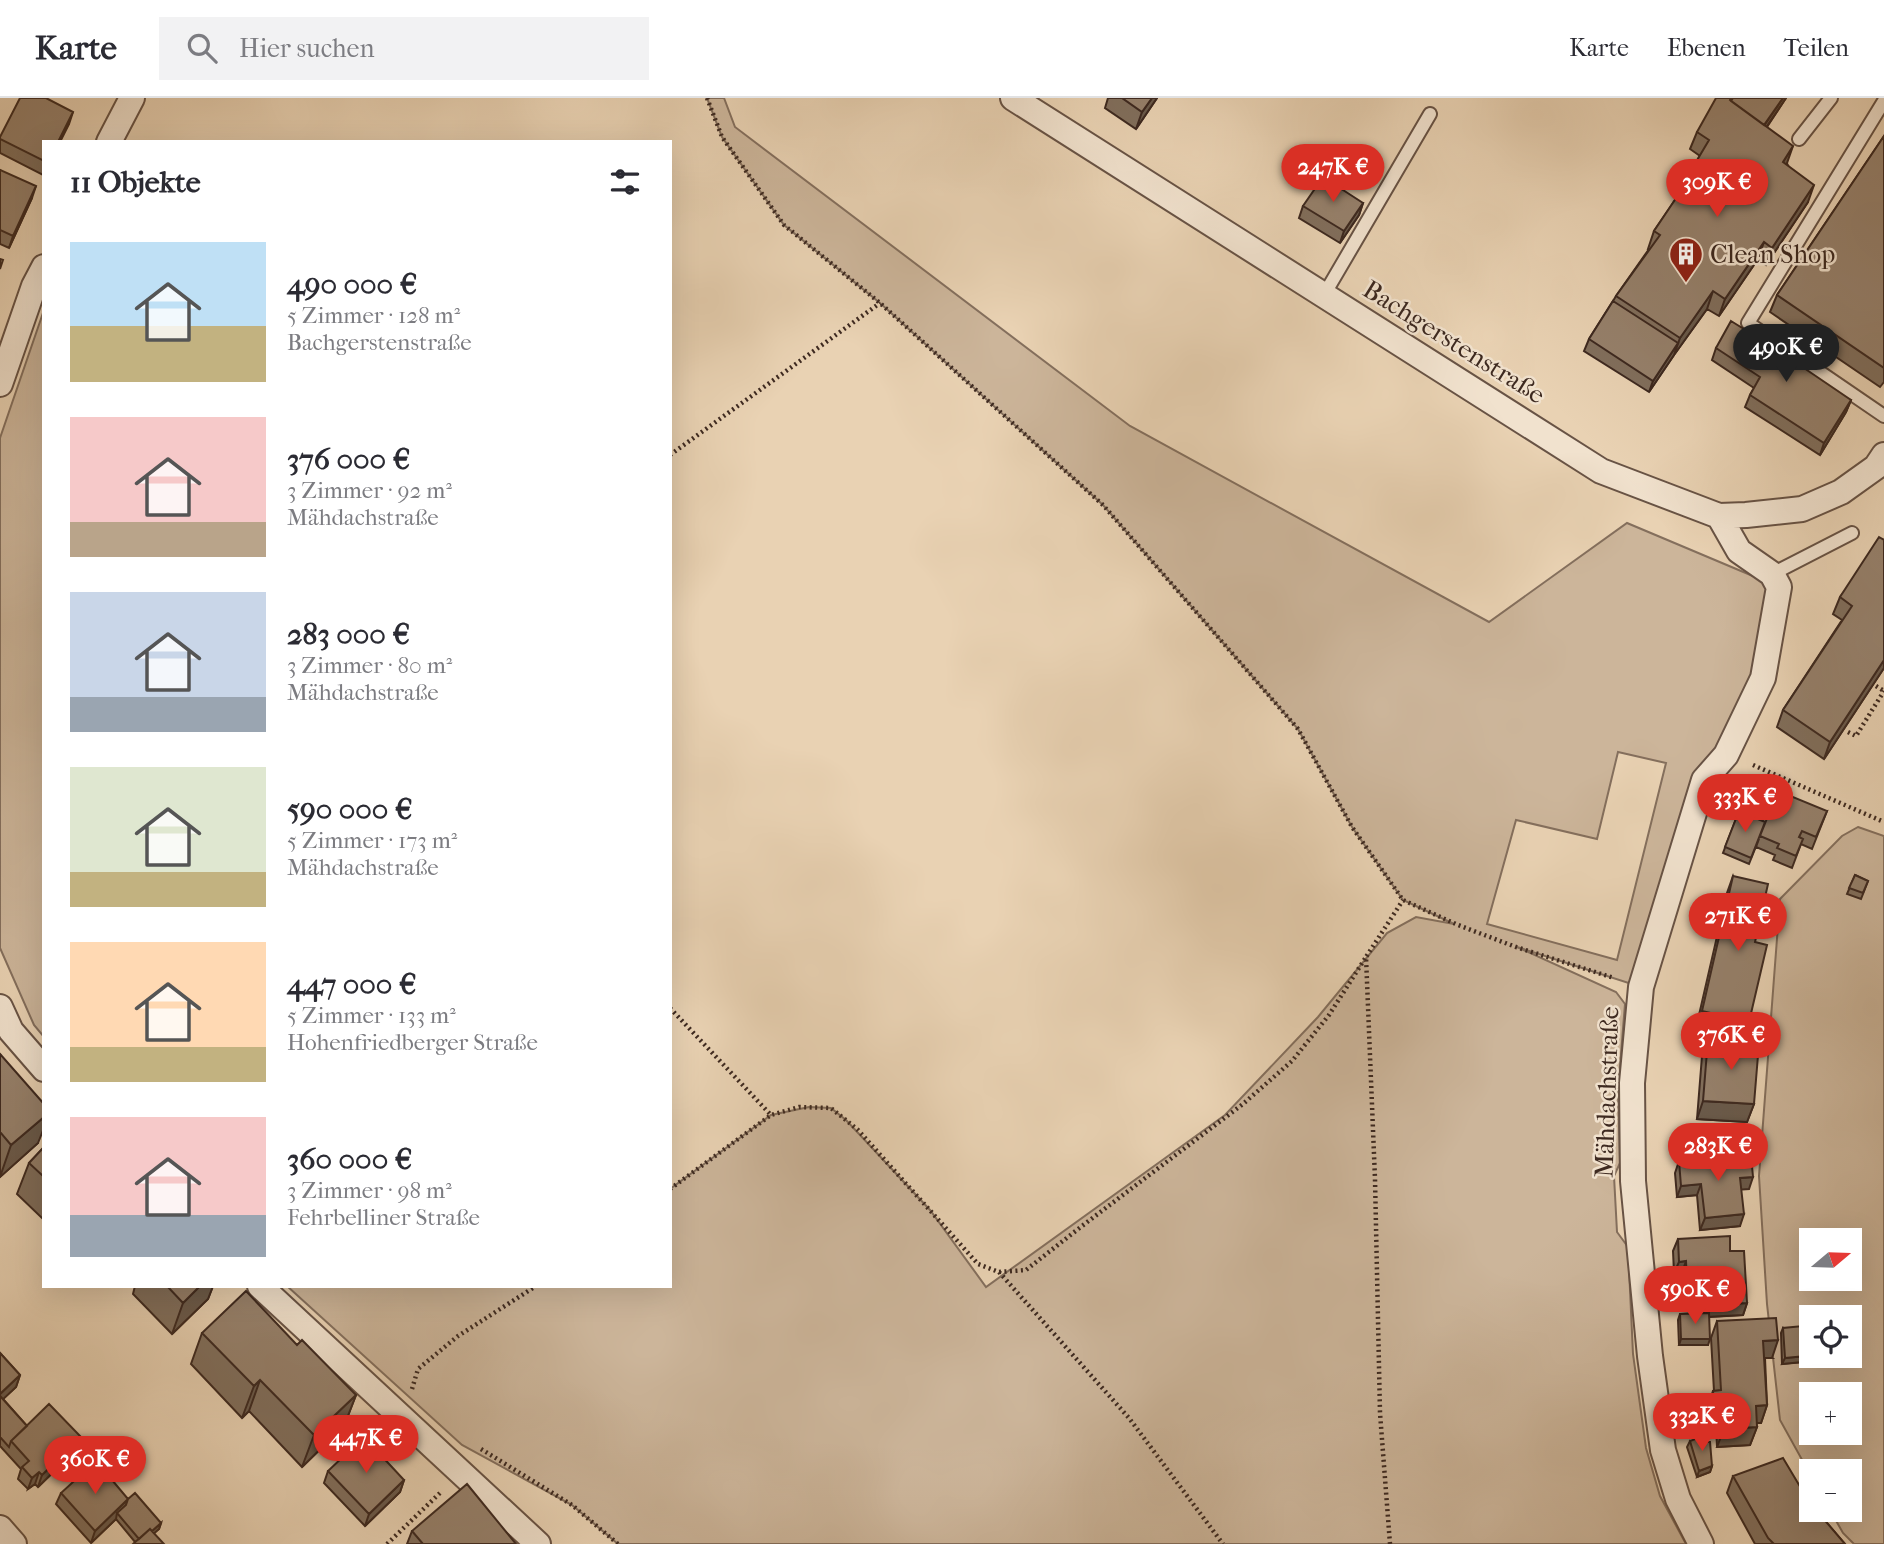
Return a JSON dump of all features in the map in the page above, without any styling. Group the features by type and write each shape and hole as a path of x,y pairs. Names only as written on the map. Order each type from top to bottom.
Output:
{"street":[{"path":"110,140 132,98"},
{"name":"Bachgerstenstraße","path":"1013,98 1601,471 1719,516 1802,509 1841,492 1876,467 1884,455"},
{"path":"0,384 34,286 42,271"},
{"path":"1719,516 1739,551 1772,574"},
{"name":"Mähdachstraße","path":"1700,1544 1678,1499 1663,1450 1650,1356 1633,1181 1632,1083 1641,987 1704,780 1726,755 1763,678 1779,587 1772,574"},
{"path":"0,1007 11,1031 42,1067"},
{"path":"262,1288 538,1544"},
{"path":"0,1528 14,1544"}],"lane":[{"path":"1800,139 1831,98"},
{"path":"1884,101 1748,323 1884,416"},
{"path":"1324,295 1430,114"},
{"path":"1772,574 1852,533"}],"path":[{"path":"707,98 722,137 784,225 880,303 1103,505 1298,729 1352,827 1403,900 1516,947 1641,987"},
{"path":"672,454 880,303"},
{"path":"1848,732 1856,736 1884,691 1876,686"},
{"path":"1758,767 1884,822"},
{"path":"672,1188 771,1115 799,1107 831,1108 858,1130 978,1264 999,1272 1026,1270 1243,1104 1292,1062 1329,1015 1403,900"},
{"path":"1366,957 1375,1180 1380,1413 1390,1544"},
{"path":"672,1010 771,1115"},
{"path":"999,1272 1129,1419 1223,1544"},
{"path":"418,1369 458,1336 533,1288"},
{"path":"387,1544 435,1498"},
{"path":"572,1505 618,1544"}],"shaded area":[{"path":"707,98 724,98 735,127 1130,426 1489,622 1627,523 1779,587 1726,755 1641,987 1517,947 1616,992 1625,1004 1618,1091 1620,1163 1614,1176 1617,1232 1628,1247 1633,1354 1646,1448 1660,1496 1686,1544 618,1544 572,1505 462,1445 289,1288 672,1288 672,1188 771,1115 809,1107 831,1108 846,1120 930,1210 986,1287 1225,1115 1318,1017 1387,933 1416,917 1454,924 1403,900 1352,827 1298,729 1103,505 880,303 784,225 722,137","holes":["1618,752 1666,763 1617,960 1487,924 1516,820 1597,839"]},
{"path":"42,316 42,1035 34,1025 0,948 0,438"},
{"path":"1858,827 1884,836 1884,1544 1854,1544 1837,1522 1862,1522 1862,1459 1802,1459 1780,1420 1767,1304 1759,1176 1780,899 1842,836"}],"building":[{"path":"20,98 46,98 73,112 59,140 42,140 42,160 0,137"},
{"path":"1122,98 1152,98 1142,112"},
{"path":"1716,98 1731,98 1730,100 1793,146 1783,162 1814,185 1772,248 1764,242 1725,299 1713,291 1680,338 1616,296 1660,235 1654,231 1699,164 1696,162 1709,140 1697,132"},
{"path":"1733,98 1783,98 1764,125 1731,101"},
{"path":"1884,136 1884,368 1777,295"},
{"path":"0,170 36,186 13,236 0,230"},
{"path":"1323,177 1363,203 1344,231 1303,206"},
{"path":"1613,301 1678,343 1653,381 1589,339"},
{"path":"1731,321 1851,400 1824,443 1750,395 1760,377 1716,348"},
{"path":"1879,537 1884,540 1884,660 1830,742 1783,710 1852,606 1840,597"},
{"path":"1778,791 1827,811 1816,837 1802,831 1799,837 1803,839 1796,856 1777,848 1779,844 1760,836"},
{"path":"1739,811 1765,822 1751,858 1725,847"},
{"path":"1855,875 1868,881 1863,893 1849,888"},
{"path":"1733,876 1768,884 1755,942 1767,945 1749,1022 1702,1011"},
{"path":"1708,1039 1759,1043 1754,1104 1703,1101"},
{"path":"0,1054 42,1102 42,1119 11,1145 0,1132"},
{"path":"42,1149 42,1175 29,1163"},
{"path":"1751,1155 1753,1177 1740,1178 1744,1214 1705,1218 1701,1184 1681,1186 1679,1161"},
{"path":"1730,1236 1730,1251 1744,1251 1747,1303 1709,1305 1708,1284 1687,1285 1686,1261 1679,1262 1678,1239"},
{"path":"169,1288 198,1288 183,1303"},
{"path":"246,1291 297,1345 302,1340 356,1395 314,1435 260,1380 254,1386 202,1333"},
{"path":"1709,1313 1710,1339 1681,1339 1680,1314"},
{"path":"1776,1318 1778,1340 1763,1341 1767,1405 1756,1406 1757,1427 1724,1429 1723,1408 1714,1408 1713,1391 1721,1390 1717,1321"},
{"path":"1799,1326 1799,1357 1785,1358 1783,1328"},
{"path":"0,1353 20,1375 0,1394"},
{"path":"1,1397 27,1426 11,1441 9,1447 0,1437"},
{"path":"49,1404 81,1437 42,1475 39,1472 32,1478 22,1467 29,1461 11,1441"},
{"path":"1703,1436 1705,1442 1710,1442 1712,1466 1699,1471 1690,1441"},
{"path":"364,1437 404,1480 369,1514 328,1471"},
{"path":"1783,1458 1799,1485 1799,1522 1826,1522 1845,1544 1774,1544 1733,1476"},
{"path":"96,1461 128,1499 95,1531 61,1493"},
{"path":"467,1484 516,1544 423,1544 412,1531"},
{"path":"135,1493 161,1523 139,1539 117,1513"},
{"path":"150,1529 164,1544 133,1544"}],"place":[{"name":"Clean Shop","path":"1686,284"}]}
